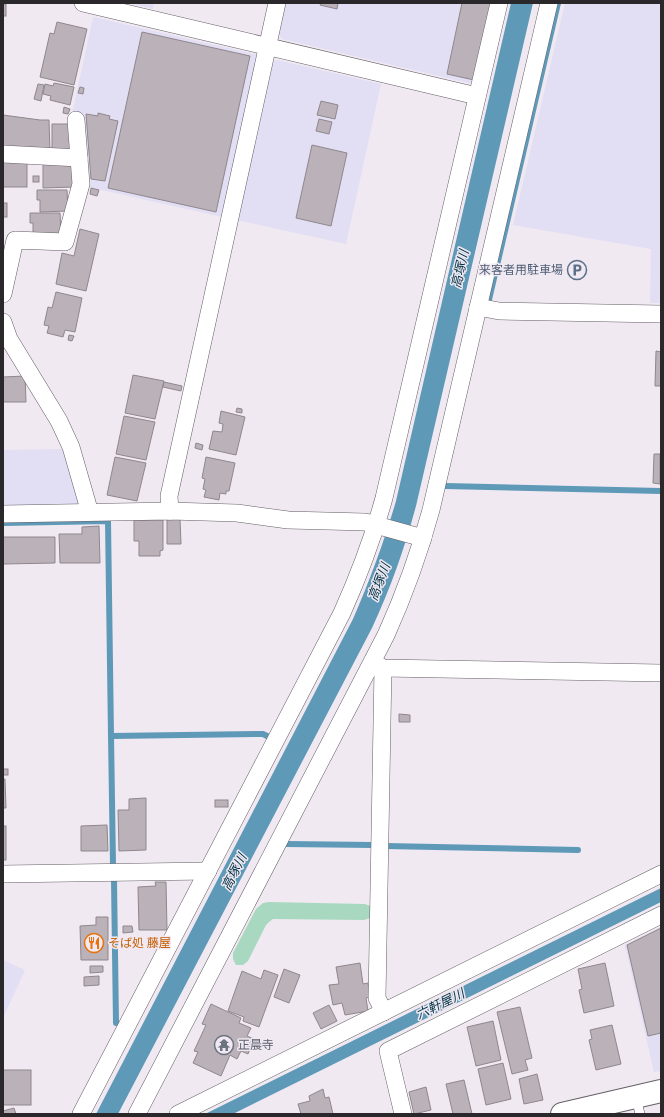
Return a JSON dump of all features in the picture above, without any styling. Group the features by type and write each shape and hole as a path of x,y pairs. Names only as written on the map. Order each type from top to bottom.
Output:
{"street":[{"path":"83,3 477,96"},
{"path":"170,511 169,496 277,3"},
{"path":"81,1114 342,613 379,526 499,3"},
{"path":"137,1114 377,665 386,635 404,594 419,537 431,510 549,3"},
{"path":"3,294 15,240 65,242 81,184 76,120"},
{"path":"3,154 79,158"},
{"path":"478,307 499,311 661,314"},
{"path":"3,322 10,339 59,421 71,447 88,506 88,512"},
{"path":"3,514 170,511 237,513 288,520 365,522 419,537"},
{"path":"377,665 661,673"},
{"path":"377,665 377,998 384,1012"},
{"path":"3,874 208,871"},
{"path":"178,1114 661,874"},
{"path":"403,1114 388,1051 661,915"},
{"path":"562,1114 638,1106 661,1091"}],"shaded area":[{"path":"129,3 154,3 153,9"},
{"path":"285,3 492,3 473,84 282,39 278,33"},
{"path":"565,3 661,3 661,303 650,303 651,249 513,225"},
{"path":"93,17 258,55 222,217 88,187 72,114"},
{"path":"277,60 381,84 346,244 237,220 272,63"},
{"path":"67,449 83,506 3,507 3,450"},
{"path":"661,927 661,1071 654,1072 625,945"},
{"path":"3,960 25,970 3,1018"}],"green space":[{"path":"263,903 365,904 370,906 370,918 364,920 273,919 266,925 248,961 243,965 236,965 233,959 233,953 256,909"}],"water":[{"name":"高塚川","path":"511,3 533,3 416,506 407,538 391,583 372,628 118,1114 96,1114 353,619 376,561 396,501"},
{"name":"六軒屋川","path":"661,888 661,902 233,1114 205,1114"}],"building":[{"path":"321,3 338,3 337,9 320,5"},
{"path":"462,3 491,3 474,80 447,74"},
{"path":"3,4 6,4 6,16 3,16"},
{"path":"57,22 87,29 74,85 40,77 50,33 54,34"},
{"path":"142,32 250,56 216,212 108,188"},
{"path":"54,83 74,87 70,105 50,100 51,96 43,94 45,84 53,86"},
{"path":"38,84 44,85 41,101 34,99"},
{"path":"80,87 84,88 83,94 78,93"},
{"path":"321,101 338,105 335,119 317,115"},
{"path":"64,107 70,109 68,114 63,113"},
{"path":"98,113 110,116 109,119 118,121 105,181 91,179 86,114 98,116"},
{"path":"3,115 49,120 50,152 3,147"},
{"path":"319,119 332,122 329,134 316,131"},
{"path":"52,124 69,124 70,150 52,150"},
{"path":"312,145 347,153 331,226 296,218"},
{"path":"3,162 27,162 27,187 3,187"},
{"path":"74,162 74,187 43,188 43,163"},
{"path":"33,176 39,176 39,182 33,182"},
{"path":"91,188 99,190 97,196 90,194"},
{"path":"37,190 67,190 68,211 40,212 40,200 37,200"},
{"path":"3,203 7,203 7,217 3,217"},
{"path":"30,213 60,213 61,235 33,235 33,223 30,223"},
{"path":"80,229 99,234 86,291 56,284 62,253 74,256"},
{"path":"56,292 82,298 75,332 65,330 63,337 47,333 49,326 44,325 48,307 52,308"},
{"path":"69,335 74,336 72,341 68,340"},
{"path":"656,351 661,352 661,386 655,386"},
{"path":"133,375 164,381 155,419 125,413"},
{"path":"25,376 26,402 3,402 3,377"},
{"path":"164,382 182,386 181,391 163,387"},
{"path":"237,408 242,409 242,413 236,412"},
{"path":"221,411 245,417 236,455 209,449 213,431 222,432 223,424 219,423"},
{"path":"124,416 155,422 146,460 116,454"},
{"path":"196,443 203,445 202,450 195,448"},
{"path":"654,454 660,454 660,484 653,483"},
{"path":"115,457 146,463 137,501 107,495"},
{"path":"206,457 235,463 229,491 226,491 226,494 220,493 219,500 204,497 206,490 203,489 205,479 202,478"},
{"path":"180,519 181,544 167,544 167,520"},
{"path":"134,520 163,520 163,550 160,551 160,556 139,556 139,541 134,541"},
{"path":"99,526 100,563 60,563 59,534 82,534 82,527"},
{"path":"3,537 55,537 55,563 3,564"},
{"path":"399,714 410,715 410,722 399,722"},
{"path":"3,769 8,769 8,775 3,775"},
{"path":"3,779 5,779 6,808 3,808"},
{"path":"146,798 146,850 119,851 118,810 129,810 129,799"},
{"path":"215,800 228,800 228,807 215,807"},
{"path":"107,825 108,851 81,851 81,826"},
{"path":"3,826 6,826 6,860 3,860"},
{"path":"155,882 166,882 167,930 139,930 138,887 156,886"},
{"name":"そば処 藤屋","path":"96,917 108,917 108,960 81,960 80,926 96,925"},
{"path":"123,926 132,926 133,932 123,933"},
{"path":"661,928 661,1033 648,1036 627,945"},
{"path":"360,963 363,984 368,983 370,997 366,998 368,1011 345,1015 342,1003 333,1005 329,985 339,984 336,967"},
{"path":"605,963 614,1006 584,1013 579,990 582,989 578,969"},
{"path":"90,966 103,966 103,972 90,973"},
{"path":"284,969 300,975 289,1003 274,997"},
{"path":"264,970 278,975 259,1027 243,1021 244,1017 228,1011 242,971 261,979"},
{"path":"99,976 99,985 84,986 84,977"},
{"name":"正晨寺","path":"211,1004 241,1018 239,1023 251,1028 247,1036 254,1039 248,1054 241,1051 237,1059 230,1055 221,1076 193,1063 198,1052 194,1051 206,1025 202,1024"},
{"path":"329,1005 337,1021 321,1029 313,1013"},
{"path":"520,1007 532,1058 525,1060 528,1070 512,1074 497,1012"},
{"path":"493,1021 501,1060 476,1066 467,1027"},
{"path":"612,1025 621,1064 596,1070 589,1040 592,1039 590,1030"},
{"path":"503,1063 511,1099 486,1105 478,1069"},
{"path":"3,1070 31,1070 31,1105 3,1105"},
{"path":"537,1074 543,1100 524,1104 519,1079"},
{"path":"464,1080 472,1114 453,1114 446,1084"},
{"path":"426,1087 431,1110 414,1114 409,1092"},
{"path":"323,1089 325,1098 329,1097 333,1114 301,1114 298,1104 310,1101 309,1096"},
{"path":"14,1108 16,1114 3,1114 3,1111"}],"waterway":[{"path":"488,304 558,3"},
{"path":"445,486 661,491"},
{"path":"3,523 108,521 111,736 263,734 269,737"},
{"path":"111,736 113,865"},
{"path":"286,844 373,845"},
{"path":"385,846 578,850"},
{"path":"114,880 116,1023"}],"place":[{"name":"来客者用駐車場","path":"577,270"},
{"name":"そば処 藤屋","path":"94,943"},
{"name":"正晨寺","path":"224,1045"}]}
